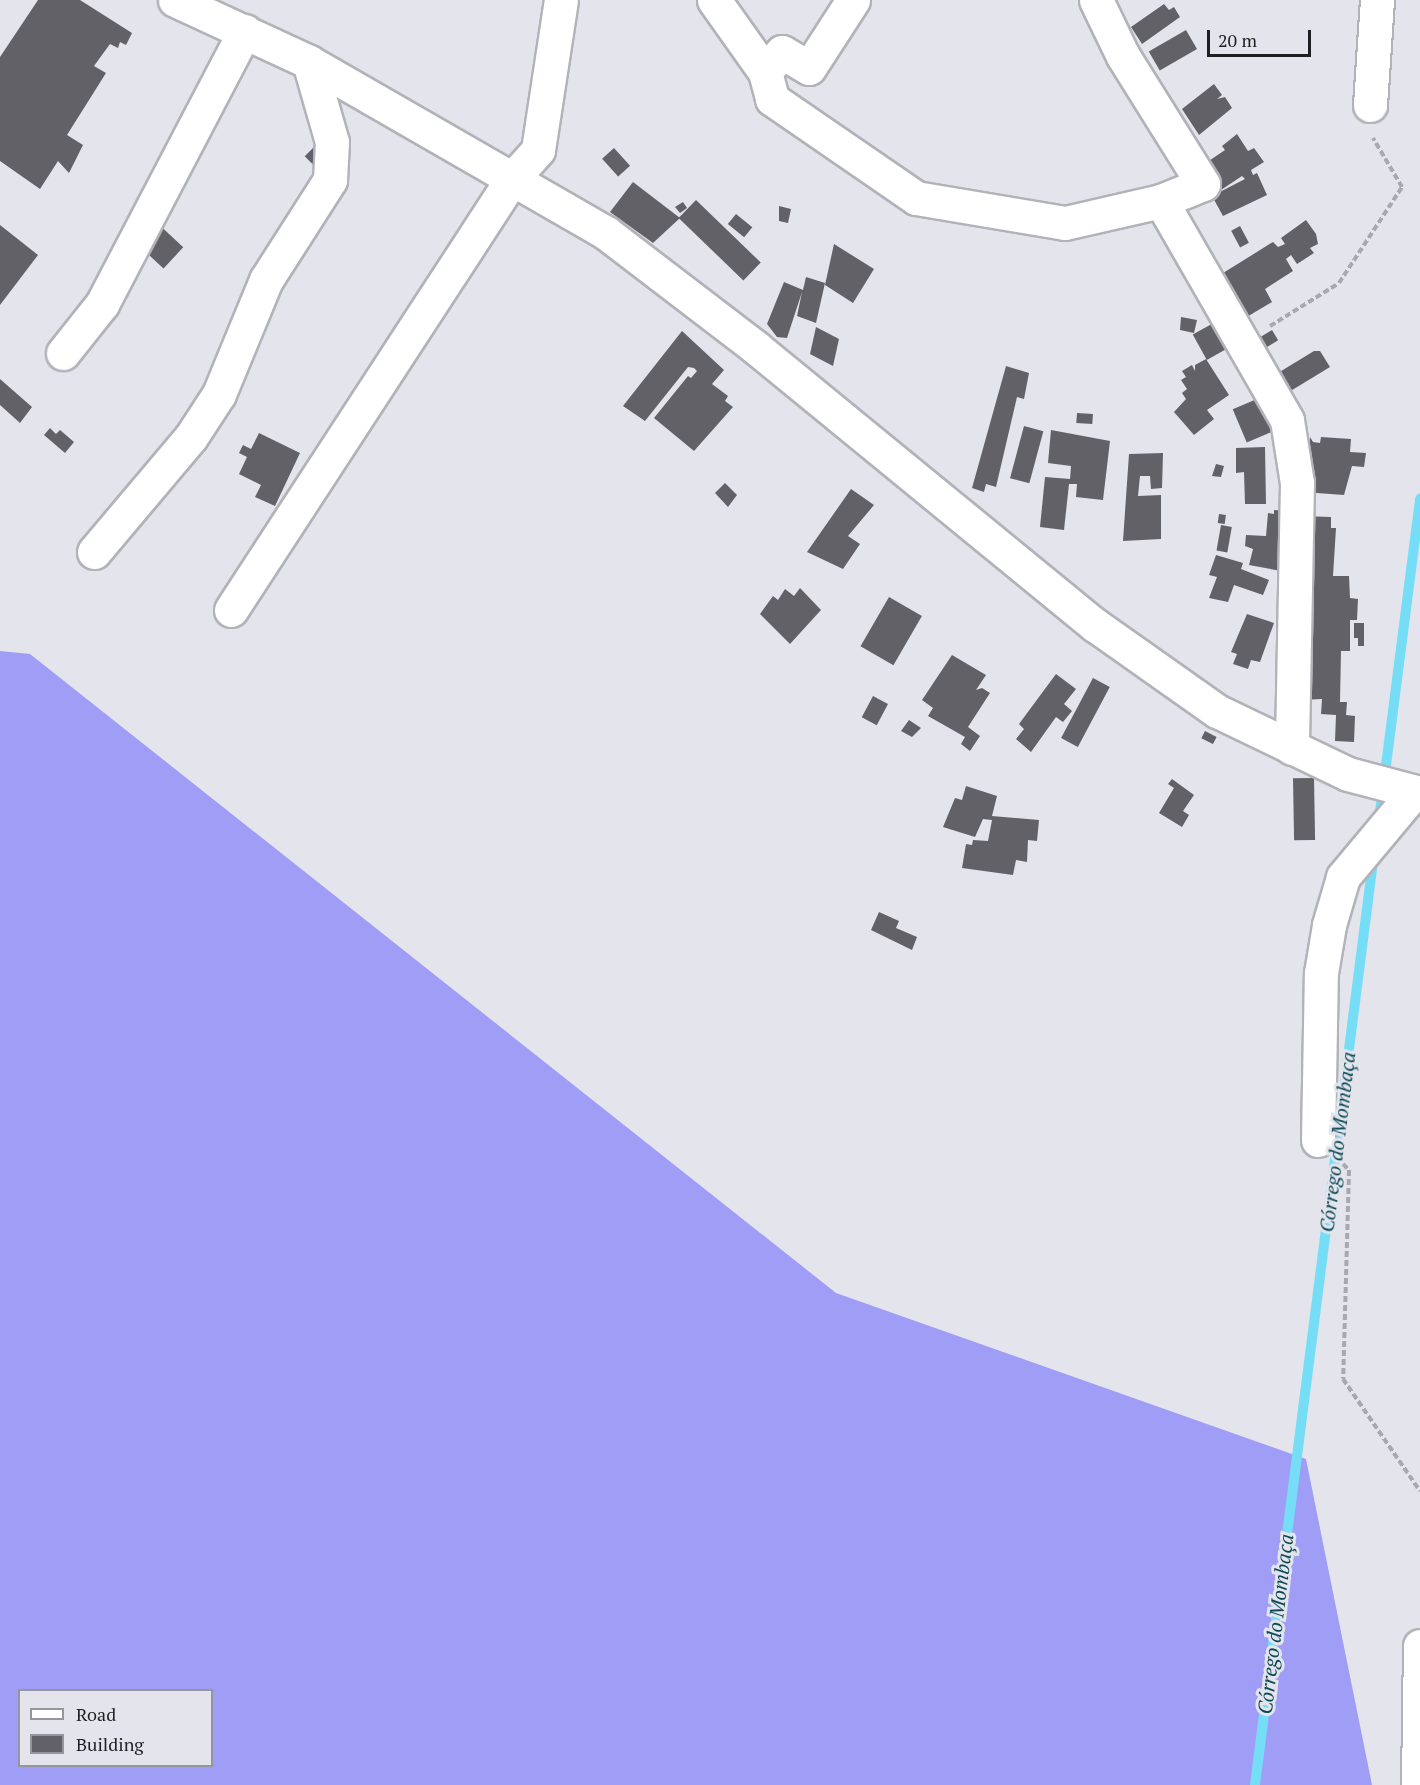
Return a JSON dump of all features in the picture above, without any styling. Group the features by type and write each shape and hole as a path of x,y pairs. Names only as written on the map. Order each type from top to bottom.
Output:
{"street":[{"path":"175,0 309,62 606,234 682,290 1095,625 1216,711 1348,774 1417,792 1343,877 1329,925 1322,973 1318,1140"},
{"path":"231,610 512,179 538,150 561,0"},
{"path":"714,0 765,72 772,99 916,198 1065,223 1161,201 1203,184 1124,56 1096,0"},
{"path":"765,72 782,52 809,68 853,0"},
{"path":"1370,105 1377,0"},
{"path":"63,353 102,304 245,31"},
{"path":"94,552 191,437 219,394 266,280 330,180 332,142 309,62"},
{"path":"1161,201 1287,420 1297,483 1292,748"},
{"path":"1418,1785 1420,1646"}],"path":[{"path":"1243,342 1339,283 1402,187 1371,135 1370,105"},
{"path":"1318,1140 1349,1170 1343,1379 1420,1491"}],"shaded area":[{"path":"0,651 30,654 836,1293 1306,1459 1372,1785 0,1785"}],"building":[{"path":"38,0 80,0 132,33 126,45 120,42 118,48 110,44 94,66 106,73 67,135 83,145 69,173 58,161 40,189 0,161 0,57"},
{"path":"1164,4 1169,10 1174,7 1180,17 1142,44 1131,27"},
{"path":"1186,30 1197,49 1160,71 1149,52"},
{"path":"1214,84 1222,95 1217,99 1225,97 1232,108 1199,135 1182,109"},
{"path":"1237,134 1248,151 1254,148 1264,162 1251,170 1253,175 1257,173 1267,195 1223,216 1212,196 1245,179 1242,176 1218,192 1200,167 1225,150 1222,146"},
{"path":"321,140 330,149 314,165 305,156"},
{"path":"614,148 630,166 618,177 602,159"},
{"path":"633,182 680,218 653,243 610,212"},
{"path":"696,200 761,263 743,281 679,218"},
{"path":"683,202 687,208 680,213 675,207"},
{"path":"779,206 791,209 788,223 779,221"},
{"path":"736,214 752,227 744,237 728,224"},
{"path":"154,220 183,247 163,268 134,241"},
{"path":"1306,220 1316,234 1318,244 1310,248 1314,253 1297,264 1291,255 1286,259 1293,271 1265,289 1272,302 1245,318 1215,278 1273,242 1278,247 1285,244 1281,238"},
{"path":"0,225 38,255 0,305"},
{"path":"1240,226 1249,243 1240,247 1231,231"},
{"path":"834,244 874,269 853,303 825,285"},
{"path":"806,277 825,283 816,323 797,316 802,292 787,338 777,337 767,324 784,282 803,290"},
{"path":"1181,317 1197,320 1194,333 1180,330"},
{"path":"1219,320 1233,345 1207,360 1193,335"},
{"path":"816,327 839,339 833,366 810,354"},
{"path":"1272,330 1278,340 1267,347 1261,337"},
{"path":"682,331 724,370 712,384 728,396 725,401 733,407 694,451 654,418 688,376 691,378 697,371 694,368 688,367 645,421 623,406"},
{"path":"1314,351 1320,351 1330,367 1284,395 1273,376"},
{"path":"1206,359 1229,395 1207,410 1214,419 1194,435 1174,412 1186,399 1182,393 1187,389 1181,380 1186,377 1182,371 1192,365 1195,371 1195,365"},
{"path":"1006,366 1029,373 1024,399 1017,397 996,487 986,484 984,492 972,488"},
{"path":"0,379 32,407 20,423 0,405"},
{"path":"1264,396 1278,429 1247,442 1233,409"},
{"path":"1077,413 1093,414 1092,424 1076,423"},
{"path":"1024,426 1043,431 1029,483 1010,478"},
{"path":"50,428 56,434 60,430 74,442 65,453 44,435"},
{"path":"1051,430 1110,441 1103,500 1076,497 1077,484 1069,484 1064,530 1040,527 1045,477 1070,479 1071,466 1048,463"},
{"path":"259,433 300,453 275,506 255,497 261,485 239,474 247,457 239,453 243,445 251,449"},
{"path":"1310,437 1313,442 1320,443 1321,437 1351,439 1350,452 1366,453 1364,467 1352,466 1344,495 1303,492 1299,449 1309,450"},
{"path":"1265,447 1266,504 1245,504 1244,472 1236,473 1236,448"},
{"path":"1163,453 1162,488 1151,489 1150,476 1140,476 1138,496 1161,495 1161,539 1123,541 1129,454"},
{"path":"1216,464 1224,466 1221,477 1212,476"},
{"path":"725,483 737,495 728,507 715,493"},
{"path":"851,489 874,505 848,536 860,544 843,569 807,552"},
{"path":"1274,510 1291,511 1281,571 1249,565 1253,549 1245,546 1246,535 1266,536 1268,513 1274,514"},
{"path":"1219,514 1226,515 1225,524 1218,523"},
{"path":"1300,516 1331,517 1331,528 1336,528 1333,576 1349,576 1350,598 1358,599 1357,620 1350,620 1350,651 1341,651 1340,702 1347,702 1346,715 1355,716 1354,742 1335,741 1336,715 1321,714 1322,699 1301,700"},
{"path":"1221,525 1232,527 1227,553 1216,551"},
{"path":"1216,555 1243,563 1241,569 1269,580 1263,595 1234,585 1228,602 1209,598 1217,577 1209,575"},
{"path":"800,588 821,610 790,644 760,614 773,596 778,600 785,589 794,596"},
{"path":"889,597 922,616 893,665 860,646"},
{"path":"1247,614 1274,623 1260,662 1251,660 1248,669 1233,664 1237,654 1231,652"},
{"path":"1354,623 1364,623 1364,646 1358,646 1358,638 1354,638"},
{"path":"952,655 986,675 976,690 982,688 990,693 968,727 980,736 970,751 961,744 965,737 928,716 933,708 922,700"},
{"path":"1056,674 1076,689 1064,704 1072,711 1063,722 1056,717 1031,752 1016,739 1024,729 1019,724"},
{"path":"1093,678 1110,687 1078,747 1061,738"},
{"path":"873,696 888,704 877,725 862,717"},
{"path":"909,720 921,728 912,737 901,731"},
{"path":"1205,731 1217,737 1213,744 1201,738"},
{"path":"1293,778 1314,778 1315,840 1294,840"},
{"path":"1172,779 1194,795 1183,811 1189,815 1182,827 1159,813 1174,788 1168,784"},
{"path":"966,786 997,796 992,816 1039,820 1037,841 1028,840 1027,862 1016,860 1013,875 962,868 966,844 972,845 973,840 988,841 992,820 983,819 975,837 943,827 955,798 962,800"},
{"path":"879,912 899,921 896,928 917,937 912,950 871,930"}],"waterway":[{"name":"Córrego do Mombaça","path":"1379,820 1420,499"},
{"name":"Córrego do Mombaça","path":"1255,1785 1374,854"}]}
